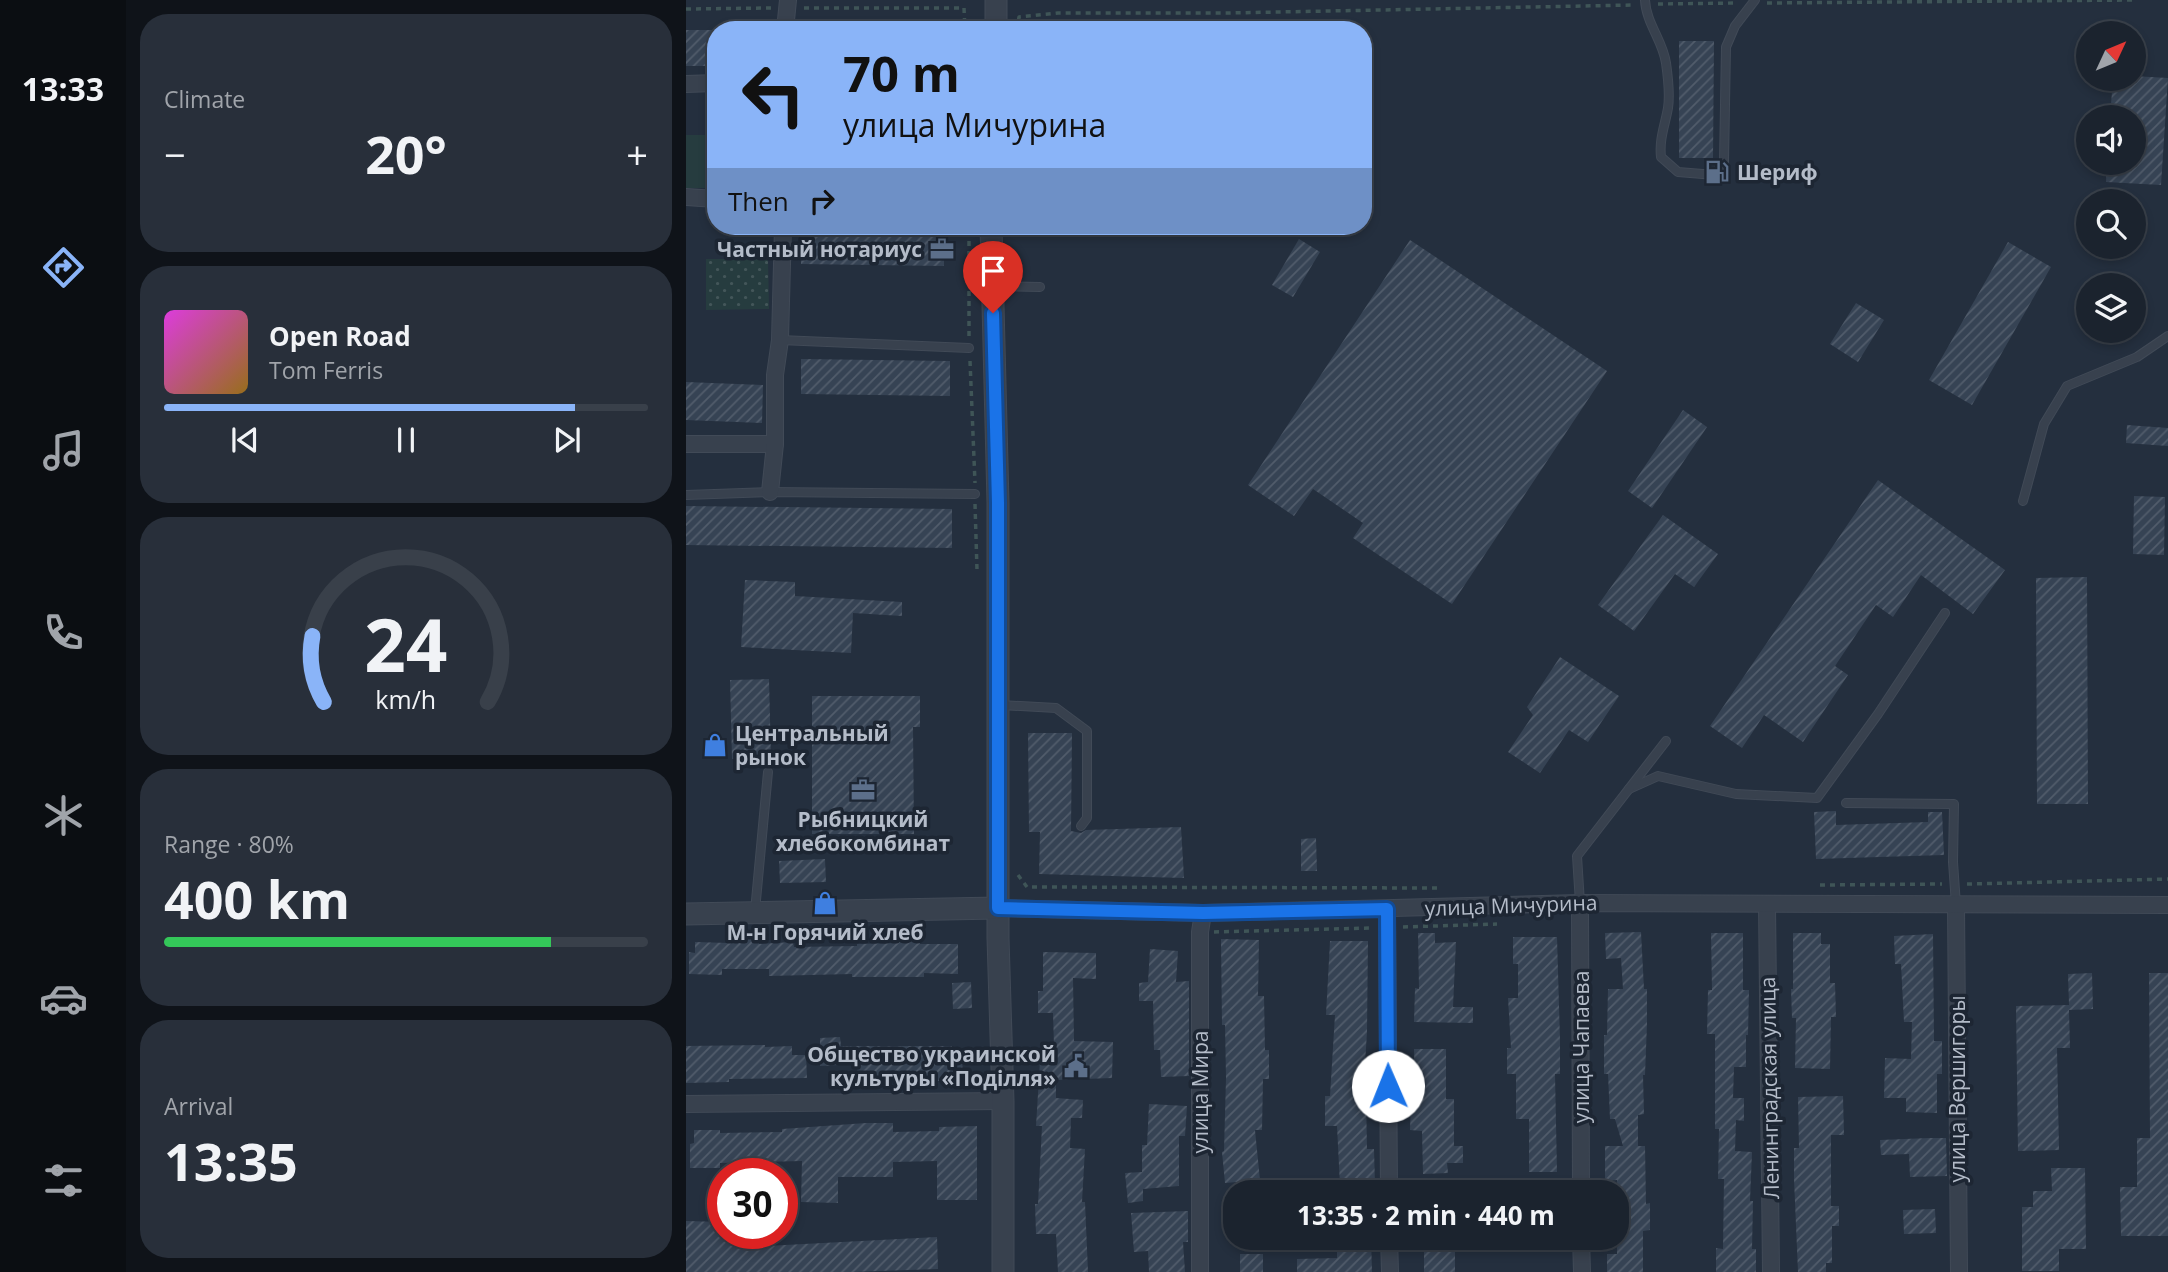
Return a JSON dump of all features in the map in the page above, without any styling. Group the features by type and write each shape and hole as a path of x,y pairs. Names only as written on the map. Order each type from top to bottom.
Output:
{"street":[{"path":"996,0 996,21"},
{"path":"686,84 707,83"},
{"path":"686,197 707,198"},
{"path":"770,492 775,444 775,375 780,340 783,235"},
{"path":"991,235 998,503 998,908 1003,1101 1003,1272"},
{"path":"686,444 775,444"},
{"name":"улица Мичурина","path":"686,914 998,908 1203,913 1580,902 2168,905"},
{"name":"улица Чапаева","path":"1580,902 1581,1180"},
{"name":"Ленинградская улица","path":"1767,904 1771,1272"},
{"name":"улица Вершигоры","path":"1956,905 1959,1272"},
{"path":"1387,909 1389,1180"},
{"name":"улица Мира","path":"1200,1272 1200,932 1203,913"},
{"path":"686,1104 1003,1101"},
{"path":"1389,1250 1390,1272"},
{"path":"1581,1250 1582,1272"}],"lane":[{"path":"1645,2 1648,18 1662,47 1666,63 1669,104 1659,142 1661,157 1678,172 1715,175 1724,162 1726,47 1735,26 1754,1"},
{"path":"992,286 1040,287"},
{"path":"2023,501 2044,424 2067,386 2137,357 2168,336"},
{"path":"780,340 969,348"},
{"path":"686,495 770,492 975,494"},
{"path":"1629,789 1658,776 1736,794 1817,798 1878,714 1945,613"},
{"path":"1000,705 1056,708 1087,731 1087,818 1081,826"},
{"path":"1580,902 1577,856 1666,741"},
{"path":"755,914 768,772"},
{"path":"1846,803 1954,804 1953,862 1956,905"}],"path":[{"path":"1018,21 1018,17 1058,13 1228,13 1645,2 2133,0"},
{"path":"686,9 787,4 964,8 965,21"},
{"path":"969,235 969,348 977,576"},
{"path":"1200,932 1497,924"}],"green space":[{"path":"686,135 707,135 707,188 686,188"},
{"path":"706,259 768,259 769,309 706,310"}],"building":[{"path":"686,30 707,30 707,66 686,66"},
{"path":"1679,41 1714,41 1713,158 1679,158"},
{"path":"2146,77 2168,78 2161,185 2106,182 2106,175 2146,175 2146,105 2111,105 2112,91 2146,91"},
{"path":"802,235 944,235 944,266 801,264"},
{"path":"1299,239 1320,252 1293,297 1272,285"},
{"path":"1410,240 1607,371 1452,604 1353,538 1363,523 1313,489 1294,516 1248,485"},
{"path":"2008,242 2051,267 1972,405 1929,380"},
{"path":"1856,303 1884,320 1858,362 1830,344"},
{"path":"801,359 950,361 950,396 801,394"},
{"path":"686,382 763,385 762,423 686,420"},
{"path":"1683,410 1707,427 1652,508 1628,491"},
{"path":"2127,425 2168,428 2168,446 2126,443"},
{"path":"1878,480 2005,570 1973,614 1921,575 1893,617 1876,605 1835,666 1848,675 1803,742 1764,715 1742,748 1710,726"},
{"path":"2134,496 2165,497 2164,555 2133,554"},
{"path":"686,506 952,509 952,548 686,545"},
{"path":"1663,515 1718,554 1694,587 1675,574 1634,631 1598,605"},
{"path":"2087,577 2088,804 2037,804 2036,578"},
{"path":"745,580 795,582 795,596 902,602 902,616 853,613 851,653 741,647"},
{"path":"1560,657 1619,696 1588,742 1569,730 1540,773 1508,752 1533,715 1527,707"},
{"path":"769,679 771,759 732,759 730,680"},
{"name":"Рыбницкий хлебокомбинат","path":"812,696 920,696 920,727 913,727 914,834 812,834"},
{"path":"1028,733 1072,733 1071,831 1081,833 1086,830 1181,827 1184,878 1039,874 1040,832 1029,832"},
{"path":"1836,811 1836,825 1928,822 1928,812 1942,812 1944,855 1816,859 1814,812"},
{"path":"1316,838 1317,871 1301,871 1301,839"},
{"path":"825,859 826,882 780,883 779,861"},
{"path":"1641,932 1644,989 1647,989 1647,1024 1643,1075 1644,1114 1638,1115 1638,1146 1645,1146 1646,1204 1650,1203 1650,1230 1643,1231 1643,1272 1607,1272 1607,1254 1617,1254 1617,1250 1629,1250 1629,1180 1605,1180 1605,1146 1623,1146 1615,1119 1610,1119 1608,1074 1604,1074 1608,989 1623,989 1621,958 1606,959 1605,933"},
{"path":"1418,933 1435,933 1435,943 1456,942 1453,1007 1473,1007 1473,1023 1414,1022 1415,988 1419,989"},
{"path":"1711,933 1743,933 1743,990 1749,990 1748,1035 1746,1067 1734,1067 1733,1098 1744,1098 1744,1121 1736,1120 1735,1151 1752,1152 1750,1201 1753,1201 1752,1249 1756,1249 1756,1272 1716,1272 1716,1248 1723,1249 1724,1179 1718,1179 1715,1034 1707,1034 1708,990 1712,990"},
{"path":"1793,933 1821,933 1821,944 1830,944 1830,983 1835,983 1836,1017 1831,1017 1830,1069 1795,1068 1796,1018 1792,1018 1791,989"},
{"path":"1933,934 1934,1041 1942,1041 1942,1074 1937,1074 1937,1113 1906,1112 1906,1098 1884,1098 1885,1058 1911,1059 1912,1022 1904,1022 1901,964 1895,964 1894,936"},
{"path":"729,935 759,935 759,944 793,942 794,947 857,946 920,938 920,944 958,944 958,974 924,973 924,977 852,977 852,974 769,976 769,969 722,969 722,975 689,974 689,952 695,953 695,942 729,943"},
{"path":"1513,937 1557,937 1560,1074 1555,1074 1557,1172 1529,1172 1529,1119 1516,1119 1516,1074 1507,1074 1507,1048 1511,1048 1508,998 1518,998 1518,964 1513,964"},
{"path":"1221,939 1259,940 1258,996 1264,996 1265,1050 1269,1050 1269,1079 1263,1079 1262,1130 1255,1130 1260,1180 1225,1180 1222,1152 1226,1078 1225,1025 1222,1025"},
{"path":"1330,941 1368,941 1363,1096 1366,1096 1367,1149 1374,1149 1375,1180 1340,1180 1337,1126 1325,1126 1325,1096 1330,1096 1335,1015 1326,1015"},
{"path":"1150,949 1178,951 1176,982 1189,981 1189,1076 1161,1077 1160,1050 1154,1050 1153,1001 1139,1001 1139,983 1148,982"},
{"path":"1043,952 1096,953 1096,979 1073,978 1074,1041 1113,1042 1112,1078 1056,1080 1056,1098 1083,1100 1082,1118 1071,1118 1070,1148 1085,1149 1082,1202 1085,1202 1088,1272 1058,1272 1056,1234 1036,1234 1035,1204 1038,1204 1042,1126 1036,1126 1041,1045 1054,1046 1053,1013 1038,1013 1038,991 1043,991"},
{"path":"2092,973 2093,1009 2069,1010 2070,1048 2057,1048 2059,1150 2018,1151 2016,1006 2069,1005 2068,974"},
{"path":"2149,973 2168,973 2168,1236 2121,1236 2120,1187 2137,1187 2137,1138 2150,1138"},
{"path":"971,982 972,1008 953,1009 952,983"},
{"path":"840,1037 841,1046 952,1046 952,1057 962,1057 963,1081 858,1081 857,1064 820,1066 820,1038"},
{"path":"686,1046 792,1046 792,1055 806,1055 807,1078 729,1079 729,1082 686,1083"},
{"path":"1414,1049 1446,1049 1446,1099 1454,1099 1454,1146 1463,1146 1463,1163 1447,1163 1448,1173 1423,1174 1422,1131 1410,1130 1411,1098 1415,1098"},
{"path":"1843,1096 1844,1135 1831,1135 1831,1206 1839,1206 1839,1226 1832,1226 1832,1263 1826,1263 1826,1272 1798,1272 1794,1148 1799,1148 1798,1097"},
{"path":"1149,1104 1187,1106 1185,1136 1179,1136 1179,1186 1143,1189 1143,1201 1128,1203 1125,1173 1142,1172 1142,1145 1147,1145"},
{"path":"893,1123 893,1132 939,1131 939,1127 977,1126 977,1200 937,1200 937,1161 893,1162 893,1177 838,1177 838,1203 801,1202 802,1161 798,1161 798,1158 707,1158 707,1168 690,1168 690,1144 694,1143 694,1130 720,1130 720,1133 782,1132 782,1129"},
{"path":"1946,1138 1947,1176 1910,1177 1909,1154 1881,1155 1880,1140"},
{"path":"2051,1168 2085,1168 2086,1249 2059,1249 2059,1271 2022,1271 2022,1207 2033,1207 2033,1191 2052,1191"},
{"path":"1935,1209 1936,1233 1904,1234 1903,1210"},
{"path":"1188,1211 1188,1242 1183,1242 1185,1272 1149,1272 1148,1251 1134,1252 1131,1213"},
{"path":"686,1221 707,1222 707,1249 798,1249 798,1244 937,1237 938,1269 686,1272"},
{"path":"1337,1250 1371,1250 1372,1272 1297,1272 1297,1259 1337,1258"},
{"path":"1424,1251 1455,1251 1455,1272 1424,1272"},
{"path":"1240,1254 1263,1254 1263,1272 1240,1272"}],"place":[{"name":"Шериф","path":"1717,172"},
{"name":"Частный нотариус","path":"942,249"},
{"name":"Центральный рынок","path":"715,745"},
{"name":"Рыбницкий хлебокомбинат","path":"863,790"},
{"name":"М-н Горячий хлеб","path":"825,903"},
{"name":"Общество украинской культуры «Поділля»","path":"1076,1066"}],"route":[{"path":"993,313 1000,705 998,908 1203,913 1387,909 1388,1086"}]}
